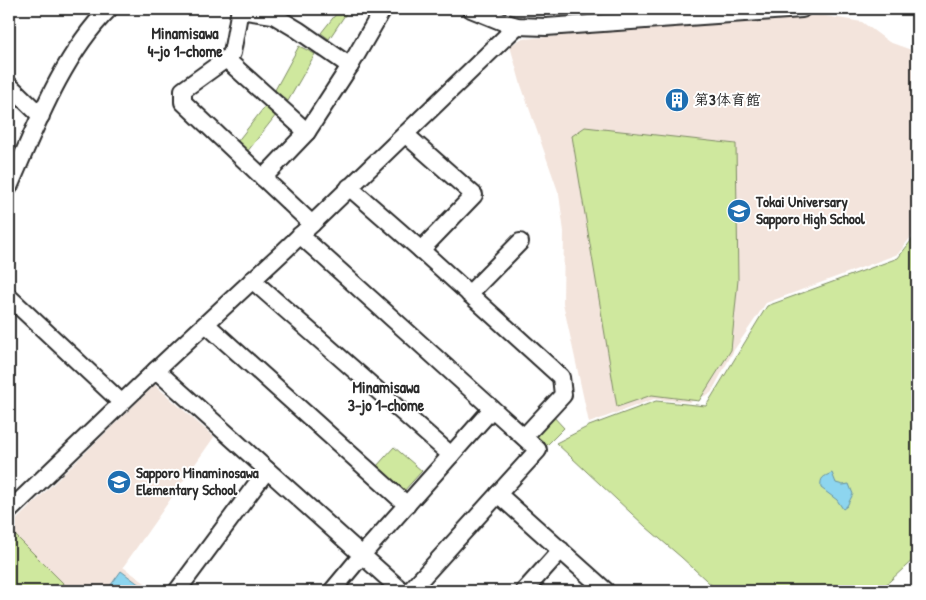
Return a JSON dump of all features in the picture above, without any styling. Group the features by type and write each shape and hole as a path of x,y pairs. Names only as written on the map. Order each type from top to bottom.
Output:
{"street":[{"path":"10,178 67,65 97,21 109,9"},
{"path":"350,66 273,15 239,9 232,53 183,90 183,102 264,178 306,229 492,409 538,450 410,591"},
{"path":"471,9 516,26 546,28 802,9"},
{"path":"264,178 307,132 350,66 380,10"},
{"path":"9,511 306,229 516,26"},
{"path":"226,59 307,132"},
{"path":"9,85 41,116"},
{"path":"405,134 474,195 421,250"},
{"path":"349,187 561,377 563,395 524,437"},
{"path":"469,294 520,242"},
{"path":"252,280 452,455"},
{"path":"9,297 122,402"},
{"path":"206,324 407,505"},
{"path":"156,370 402,591"},
{"path":"332,591 492,409"},
{"path":"177,591 267,470"},
{"path":"498,494 606,591"},
{"path":"524,591 561,550"}],"shaded area":[{"name":"Tokai Universary Sapporo High School","path":"820,15 862,22 889,42 917,52 917,229 898,254 766,303 734,350 711,393 690,402 654,399 589,423 563,303 564,232 559,194 521,85 510,46 521,39"},
{"name":"Sapporo Minaminosawa Elementary School","path":"155,385 214,437 123,567 156,591 9,591 9,527"}],"green space":[{"path":"340,9 349,9 329,39 321,33"},
{"path":"299,46 315,54 288,101 275,90"},
{"path":"266,105 276,115 247,152 237,142"},
{"path":"585,127 736,144 738,280 731,350 699,401 652,395 617,407 572,136"},
{"path":"917,233 917,556 879,591 718,591 556,443 589,426 656,401 706,406 767,306 898,258"},
{"path":"551,414 564,428 542,450 530,437"},
{"path":"394,447 422,471 403,492 376,467"},
{"path":"13,533 71,591 9,591 9,537"}],"water":[{"path":"832,473 836,483 849,484 853,494 847,506 843,509 837,500 821,488 823,478"},
{"path":"121,571 148,591 111,591 108,589"}],"place":[{"name":"第3体育館","path":"677,100"},
{"name":"Tokai Universary Sapporo High School","path":"739,211"},
{"name":"Sapporo Minaminosawa Elementary School","path":"119,482"}],"district":[{"name":"Minamisawa 4-jo 1-chome","path":"185,42"},
{"name":"Minamisawa 3-jo 1-chome","path":"386,396"}]}
